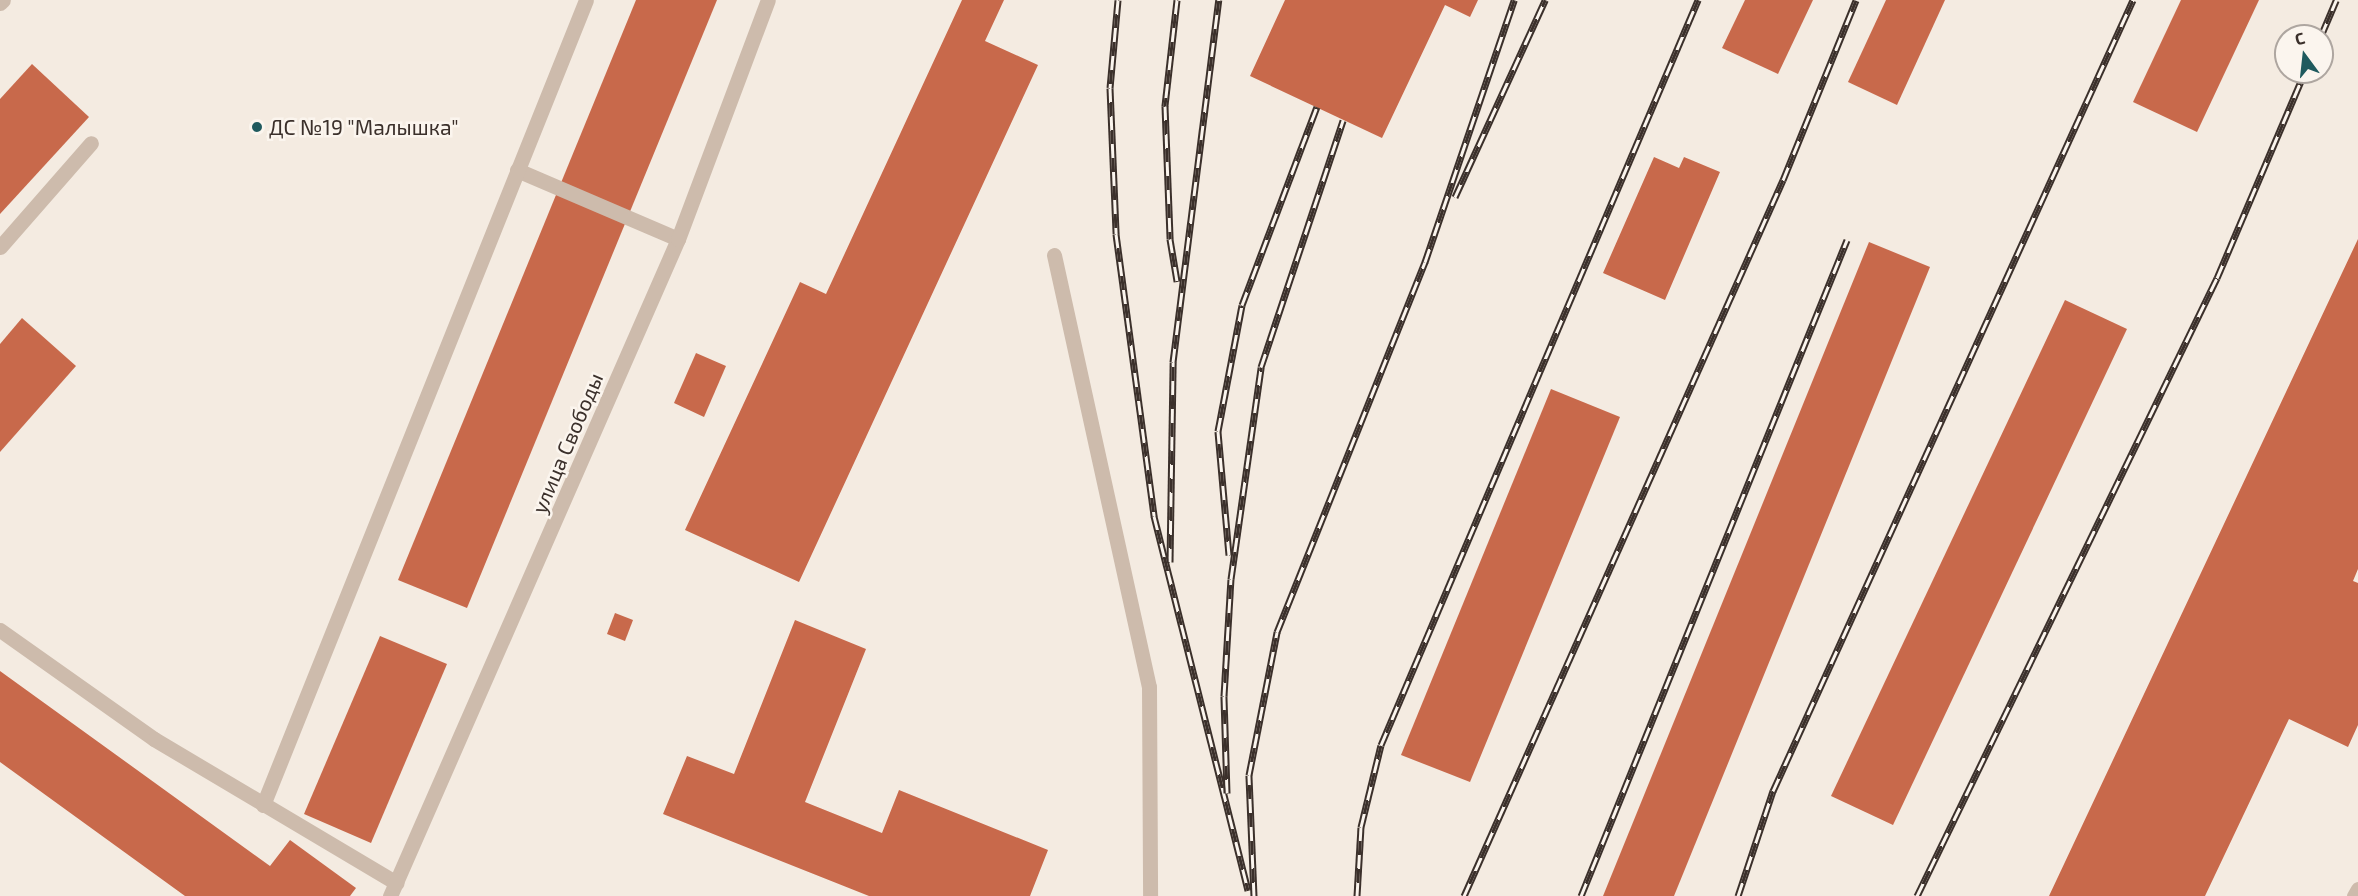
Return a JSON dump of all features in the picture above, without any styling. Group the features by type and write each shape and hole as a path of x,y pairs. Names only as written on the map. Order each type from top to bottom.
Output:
{"street":[{"path":"263,805 586,0"},
{"name":"улица Свободы","path":"394,890 678,239 768,0"},
{"path":"0,247 91,143"},
{"path":"517,171 678,239"},
{"path":"1054,255 1149,687 1150,896"},
{"path":"0,630 154,739 263,805 394,890"},
{"path":"2354,896 2358,889"}],"building":[{"path":"636,0 717,0 467,608 398,580"},
{"path":"962,0 1004,0 985,41 1038,65 799,582 685,530 800,282 826,294"},
{"path":"1285,0 1478,0 1470,17 1445,5 1382,138 1250,76"},
{"path":"1745,0 1813,0 1778,74 1722,48"},
{"path":"1886,0 1945,0 1897,105 1848,82"},
{"path":"2181,0 2259,0 2197,132 2133,102"},
{"path":"32,64 89,117 0,214 0,99"},
{"path":"1654,157 1679,168 1684,157 1720,172 1665,300 1603,273"},
{"path":"2358,239 2358,569 2353,581 2358,583 2358,725 2348,747 2289,719 2205,896 2049,896"},
{"path":"1869,242 1930,267 1674,896 1603,896"},
{"path":"2065,300 2127,329 1893,825 1831,796"},
{"path":"22,318 76,366 0,452 0,344"},
{"path":"696,353 726,366 704,417 674,403"},
{"path":"1551,389 1620,417 1470,782 1401,755"},
{"path":"615,613 633,620 625,641 607,634"},
{"path":"795,620 866,649 805,802 882,833 899,790 1048,850 1030,896 869,896 663,814 687,756 734,774"},
{"path":"380,636 447,664 371,843 304,814"},
{"path":"0,671 270,866 290,840 356,888 350,896 185,896 0,762"}],"railway":[{"path":"1118,0 1110,88 1116,234 1154,516 1248,890"},
{"path":"1177,0 1165,106 1170,239 1177,281"},
{"path":"1170,562 1173,362 1219,0"},
{"path":"1254,896 1249,775 1277,632 1425,262 1514,0"},
{"path":"1455,197 1545,0"},
{"path":"1357,896 1361,827 1381,745 1698,0"},
{"path":"1464,896 1783,180 1856,0"},
{"path":"1738,896 1773,791 2133,0"},
{"path":"2326,24 2336,0"},
{"path":"1917,896 2217,278 2300,84"},
{"path":"1229,555 1218,431 1242,305 1317,107"},
{"path":"1227,793 1224,696 1231,579 1261,367 1343,120"},
{"path":"1581,896 1847,240"}],"place":[{"name":"ДС №19 \"Малышка\"","path":"257,127"}]}
